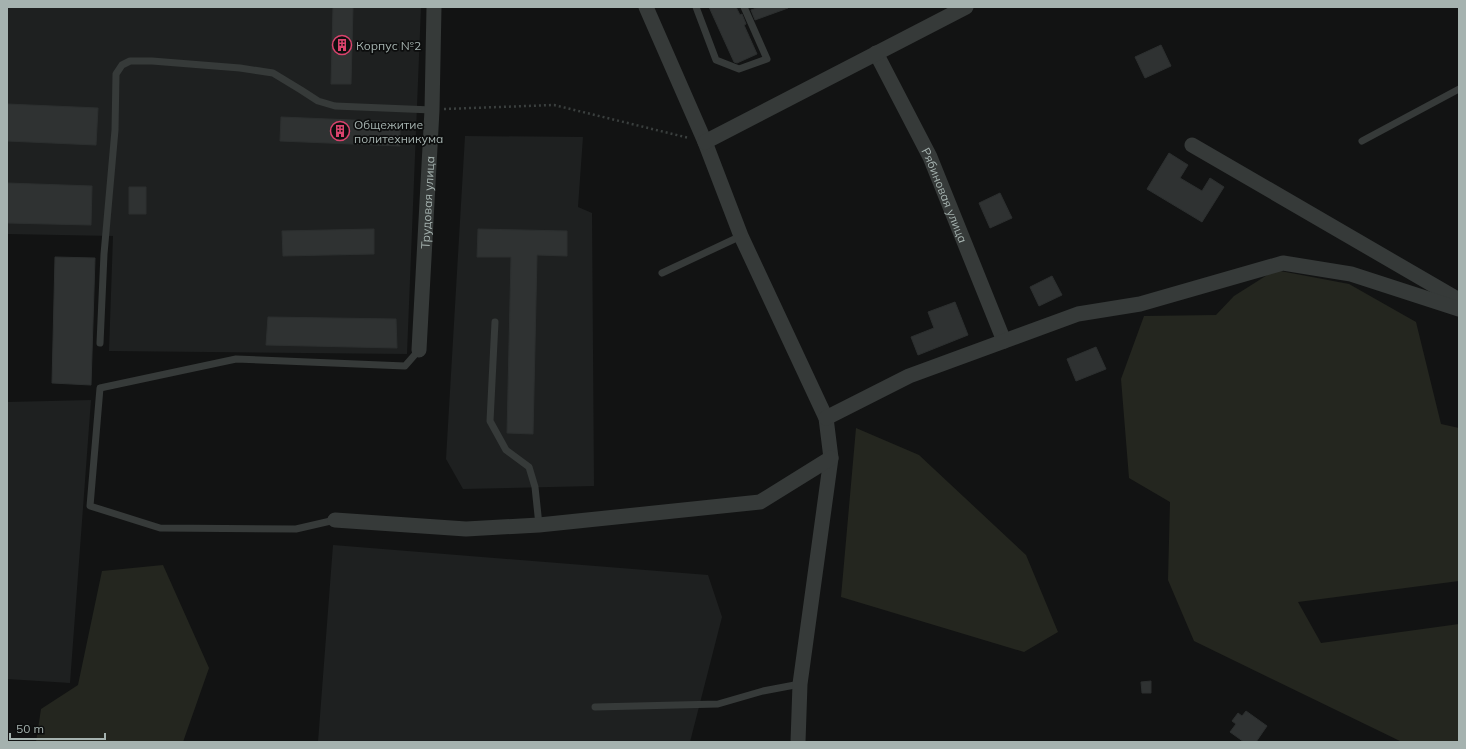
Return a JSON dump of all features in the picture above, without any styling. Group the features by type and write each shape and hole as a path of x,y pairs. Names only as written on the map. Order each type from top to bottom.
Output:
{"street":[{"name":"Трудовая улица","path":"419,350 432,110 434,7"},
{"path":"646,7 705,142 741,236 826,418 831,458 800,684 798,742"},
{"path":"705,142 966,7"},
{"name":"Рябиновая улица","path":"876,53 930,157 1004,341"},
{"path":"1192,145 1459,300"},
{"path":"826,418 909,376 1078,314 1140,304 1283,263 1350,274 1459,308"},
{"path":"335,520 466,529 539,525 760,502 831,458"}],"lane":[{"path":"696,7 716,60 739,69 767,59 744,7"},
{"path":"100,343 104,254 114,130 116,74 122,65 130,61 152,61 240,68 273,73 318,101 335,106 432,110"},
{"path":"1362,141 1459,89"},
{"path":"662,273 741,236"},
{"path":"495,322 490,421 506,450 529,467 536,487 539,525"},
{"path":"335,520 296,529 160,528 90,506 100,388 236,359 405,366 419,350"},
{"path":"595,708 718,704 763,691 800,684"}],"path":[{"path":"432,110 554,105 705,142"}],"shaded area":[{"path":"7,7 421,7 407,354 109,351 113,236 7,234"},
{"path":"465,136 583,137 578,207 592,213 594,486 463,489 446,459"},
{"path":"1275,270 1349,284 1416,322 1441,424 1459,428 1459,581 1298,602 1321,643 1459,624 1459,742 1402,742 1194,641 1168,580 1170,502 1129,478 1121,379 1144,316 1216,315 1234,296"},
{"path":"91,400 70,683 7,679 7,402"},
{"path":"856,428 919,455 1026,555 1058,632 1024,652 841,597"},
{"path":"333,545 708,575 722,617 690,742 318,742"},
{"path":"163,565 209,668 183,742 36,742 41,709 78,685 102,571"}],"building":[{"name":"Корпус №2","path":"333,7 353,7 351,84 331,84"},
{"path":"709,7 736,7 740,15 742,14 746,24 744,25 757,54 737,63 734,62"},
{"path":"759,7 788,8 755,20 751,10"},
{"path":"1161,45 1171,66 1145,78 1135,57"},
{"path":"7,104 98,108 96,145 7,141"},
{"name":"Общежитие политехникума","path":"281,117 400,122 400,146 280,141"},
{"path":"1169,153 1188,165 1180,178 1202,191 1210,178 1224,187 1202,222 1147,189"},
{"path":"7,183 92,186 91,225 7,223"},
{"path":"129,187 146,187 146,214 129,214"},
{"path":"1000,193 1012,218 990,228 979,203"},
{"path":"374,229 374,254 283,256 282,231"},
{"path":"478,229 567,231 567,256 537,255 533,434 507,433 511,257 477,257"},
{"path":"55,257 95,258 91,385 52,383"},
{"path":"1052,276 1062,295 1039,306 1030,287"},
{"path":"955,302 968,335 918,355 911,337 934,328 928,312"},
{"path":"268,317 396,319 397,348 266,345"},
{"path":"1096,347 1106,369 1076,381 1067,359"},
{"path":"1151,681 1151,693 1142,693 1141,682"},
{"path":"1246,711 1267,726 1256,742 1244,742 1230,732 1236,724 1232,721 1238,713 1242,716"}],"place":[{"name":"Корпус №2","path":"342,45"},
{"name":"Общежитие политехникума","path":"340,131"}]}
